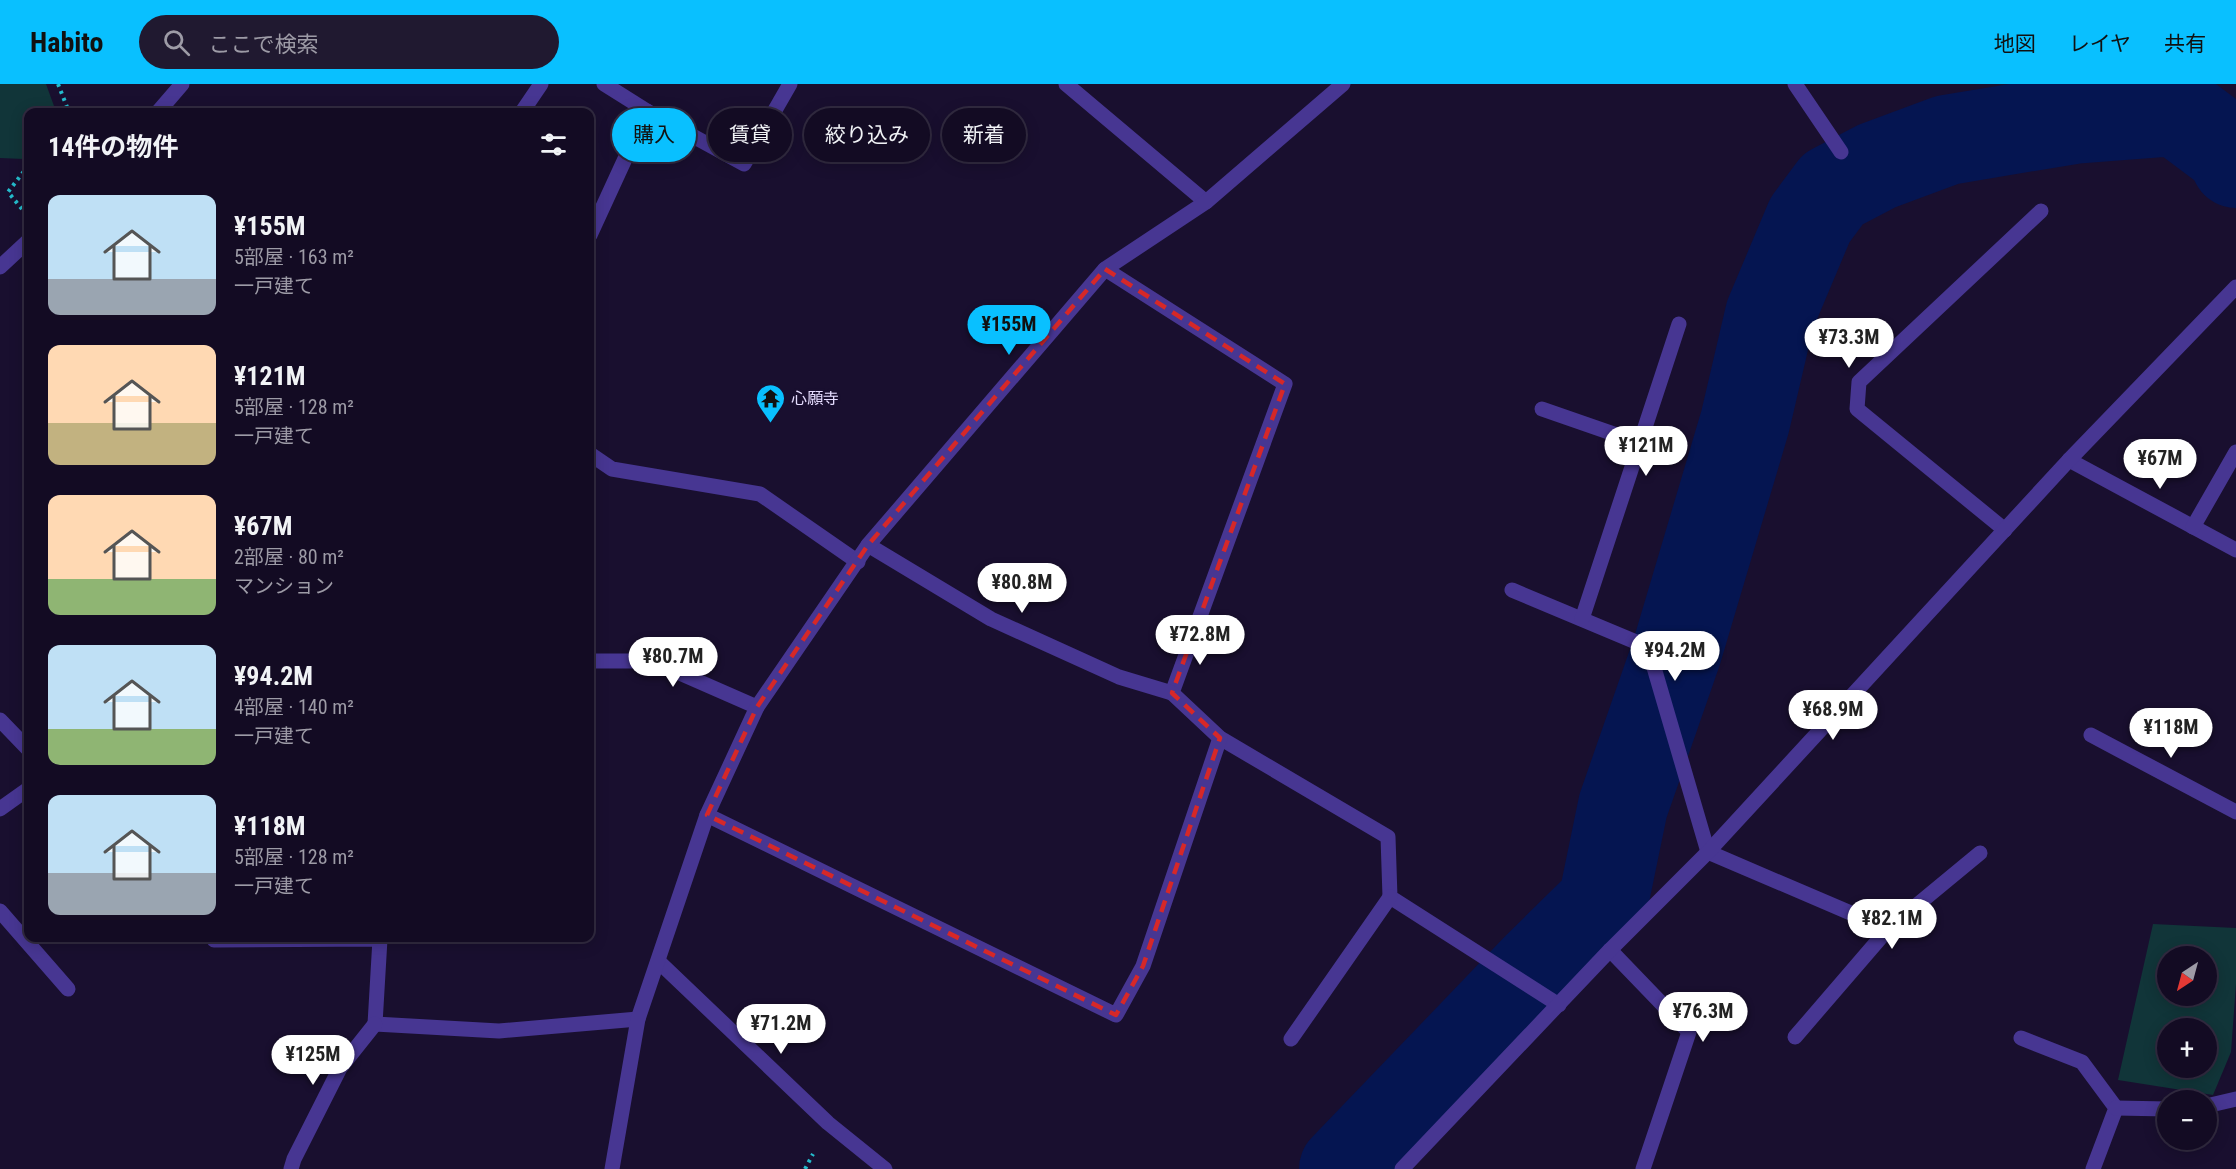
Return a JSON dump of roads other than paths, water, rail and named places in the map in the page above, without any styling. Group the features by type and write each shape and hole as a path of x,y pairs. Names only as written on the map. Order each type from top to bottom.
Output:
{"street":[{"path":"162,108 182,84"},
{"path":"525,108 541,84"},
{"path":"604,84 642,108"},
{"path":"696,138 744,164 790,84"},
{"path":"1066,84 1206,202"},
{"path":"612,1169 638,1018 706,815 757,707 868,546 1105,269 1206,202 1343,84"},
{"path":"1795,84 1841,152"},
{"path":"594,226 624,162"},
{"path":"2005,530 1857,409 1859,382 2041,211"},
{"path":"0,267 24,245"},
{"path":"1105,269 1285,384 1172,693"},
{"path":"1402,1169 1610,950 1708,852 2069,460 2236,286"},
{"path":"1582,619 1679,324"},
{"path":"1542,409 1640,443"},
{"path":"2193,527 2236,452"},
{"path":"594,457 612,469 760,494 858,562"},
{"path":"2069,460 2236,550"},
{"path":"868,546 991,619 1119,677 1172,693 1220,738 1388,837 1390,897 1291,1039"},
{"path":"1512,590 1648,647 1708,852"},
{"path":"594,661 652,661 757,707"},
{"path":"0,720 24,745"},
{"path":"2091,735 2236,812"},
{"path":"706,815 1116,1015 1143,966 1220,738"},
{"path":"0,809 24,792"},
{"path":"1708,852 1888,929"},
{"path":"1795,1037 1888,929 1980,853"},
{"path":"1390,897 1559,1005"},
{"path":"0,911 24,939"},
{"path":"27,942 68,989"},
{"path":"291,1169 340,1068 375,1024 380,942"},
{"path":"1610,950 1689,1032 1643,1169"},
{"path":"658,961 828,1123 885,1169"},
{"path":"375,1024 499,1031 638,1018"},
{"path":"2021,1038 2082,1062 2116,1108"},
{"path":"2217,1103 2236,1099"},
{"path":"2116,1108 2157,1109"},
{"path":"2093,1169 2116,1108"}],"waterway":[{"path":"1344,1169 1539,966 1603,903 1623,806 1677,651 1745,422 1770,315 1810,220 1833,189 1877,166 1947,140 2073,119 2177,111 2229,150 2236,163"}],"place":[{"name":"心願寺","path":"770,424"}]}
